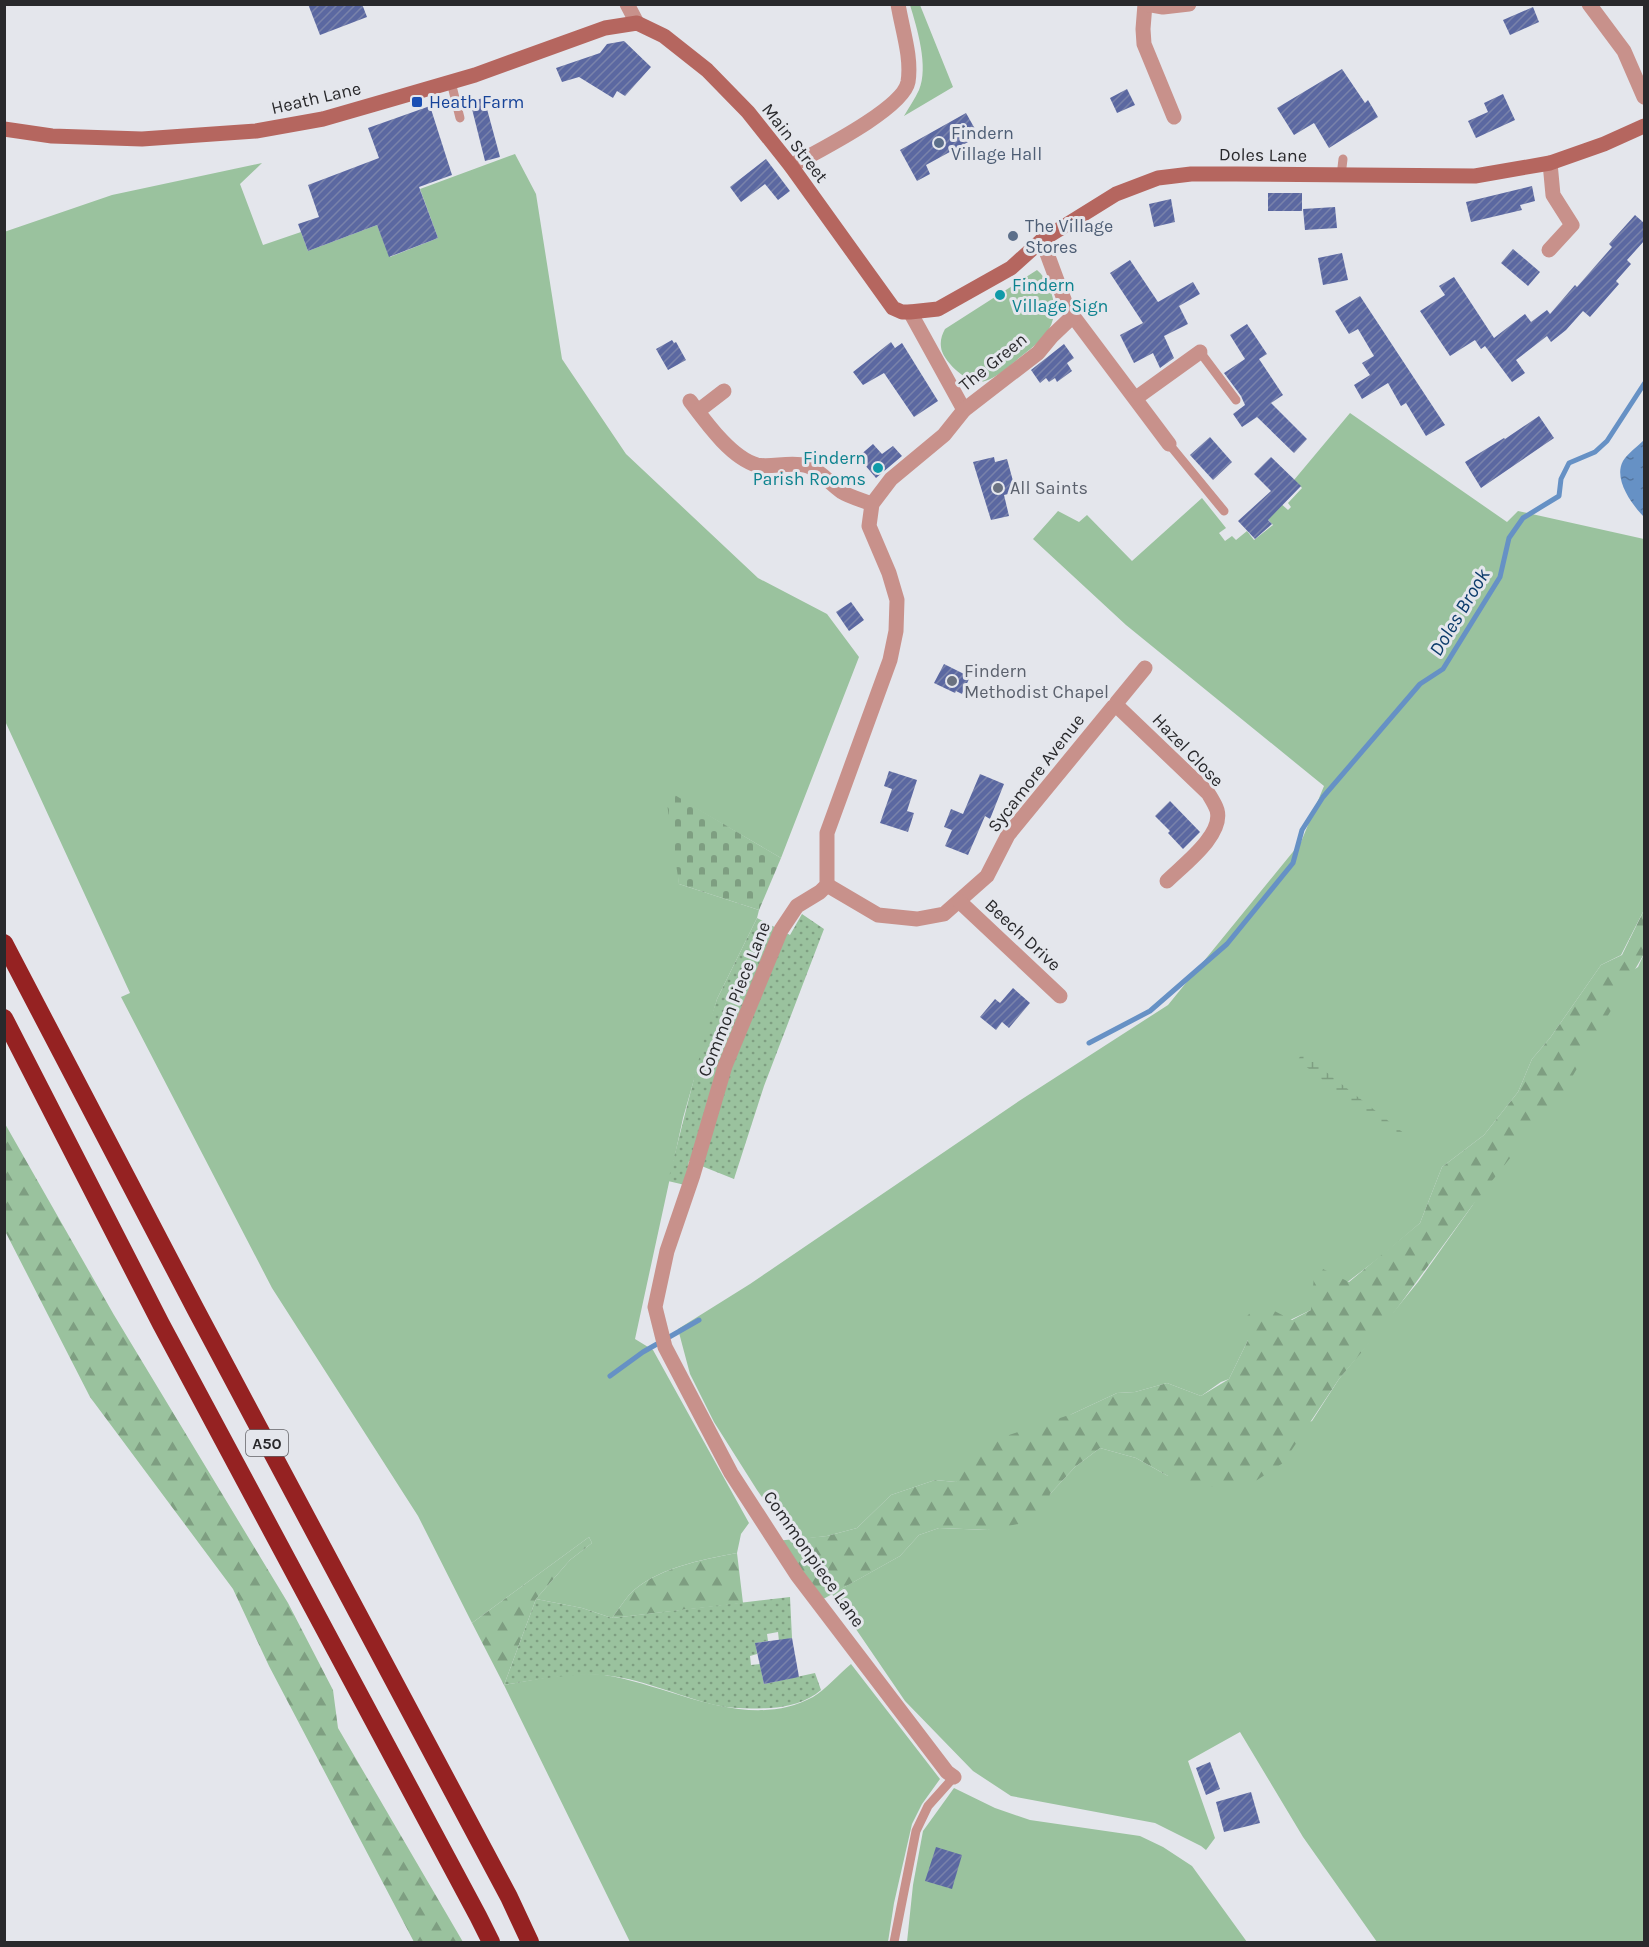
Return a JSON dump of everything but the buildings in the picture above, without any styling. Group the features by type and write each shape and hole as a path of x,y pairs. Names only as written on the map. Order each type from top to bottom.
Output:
{"highway":[{"name":"A50","path":"4,943 196,1310 509,1897 530,1942"},
{"name":"A50","path":"4,1018 161,1324 491,1942"}],"street":[{"path":"627,4 631,24"},
{"path":"791,166 854,130 897,100 908,84 909,65 898,4"},
{"path":"1174,117 1144,44 1145,4 1163,7 1189,4"},
{"path":"1589,4 1624,51 1644,97"},
{"name":"Heath Lane","path":"4,129 52,136 142,139 256,131 323,119 475,75 605,28 631,24"},
{"name":"Main Street","path":"631,24 664,36 707,70 748,112 791,166 893,308 910,312"},
{"name":"Doles Lane","path":"910,312 938,309 1011,268 1042,240 1116,194 1158,178 1191,174 1475,176 1550,163 1604,144 1644,126"},
{"path":"1549,250 1572,225 1553,195 1550,163"},
{"path":"1042,240 1065,302 1073,316 1169,444"},
{"name":"The Green","path":"910,312 964,410 1038,353 1073,316"},
{"path":"1136,398 1200,352"},
{"path":"724,391 694,406 707,424 739,456 758,465 784,463 808,466 842,492 872,504"},
{"path":"827,885 827,833 890,660 896,631 897,600 889,573 869,526 872,504 891,479 944,435 964,410"},
{"name":"Sycamore Avenue","path":"827,885 878,915 898,919 916,919 944,914 987,876 1008,835 1145,668"},
{"name":"Hazel Close","path":"1116,705 1208,793 1217,811 1217,828 1204,846 1167,881"},
{"name":"Common Piece Lane","path":"662,1340 656,1307 667,1251 693,1175 725,1066 781,930 797,906 827,885"},
{"name":"Beech Drive","path":"960,902 1059,996"},
{"name":"Commonpiece Lane","path":"662,1340 731,1473 797,1575 947,1772 954,1777"}],"lane":[{"path":"451,82 460,118"},
{"path":"1341,176 1343,159"},
{"path":"1200,352 1236,400"},
{"path":"1169,444 1224,511"},
{"path":"894,1942 916,1831 928,1806 954,1777"}],"green space":[{"path":"910,5 920,5 953,87 904,116 919,90 923,70 921,48"},
{"path":"515,154 536,194 562,359 626,454 758,578 827,614 859,657 781,858 673,795 679,884 759,910 717,999 683,1118 635,1339 653,1350 749,1523 741,1534 737,1553 679,1566 651,1578 629,1595 612,1618 582,1608 536,1599 570,1560 592,1543 589,1537 472,1623 418,1516 272,1288 121,997 130,993 5,721 4,232 112,195 262,163 240,184 263,245 301,232 308,251 377,225 390,257 438,238 420,189"},
{"path":"1037,270 1047,282 1053,298 1054,314 1046,333 1011,365 985,381 972,380 958,372 946,359 941,347 945,329"},
{"path":"1350,413 1507,522 1518,511 1644,539 1644,910 1621,955 1601,965 1550,1038 1532,1059 1518,1092 1484,1135 1442,1167 1420,1223 1311,1310 1248,1340 1229,1379 1201,1396 1167,1383 1135,1392 1117,1393 1072,1414 956,1482 935,1480 891,1495 857,1528 827,1536 792,1540 714,1422 690,1374 678,1329 750,1284 1019,1101 1168,1005 1301,842 1324,786 1126,625 1033,539 1058,511 1079,522 1087,515 1132,561 1202,498 1226,528 1219,533 1225,541 1232,536 1236,540 1247,531 1254,540 1273,525 1265,516 1270,494 1288,510 1291,507 1288,503 1302,488 1294,480"},
{"path":"673,794 781,858 759,910 679,884 666,797"},
{"path":"1644,910 1644,954 1565,1089 1472,1206 1387,1322 1339,1379 1283,1463 1248,1486 1211,1487 1168,1476 1136,1458 1100,1448 1075,1467 1050,1494 1043,1519 988,1530 939,1528 919,1535 900,1556 818,1602 775,1541 827,1536 857,1528 891,1495 935,1480 956,1482 976,1446 1072,1414 1117,1393 1135,1392 1167,1383 1201,1396 1229,1379 1248,1340 1240,1324 1259,1303 1292,1320 1311,1310 1315,1265 1349,1282 1420,1223 1442,1167 1484,1135 1518,1092 1532,1059 1550,1038 1601,965 1622,955"},
{"path":"802,914 824,929 764,1086 734,1179 689,1161 685,1185 668,1181 704,1039 717,999 757,918 790,935"},
{"path":"1644,954 1644,1942 1377,1942 1303,1837 1240,1732 1188,1761 1215,1838 1206,1850 1155,1823 1011,1796 973,1771 905,1701 832,1594 900,1556 919,1535 939,1528 988,1530 1050,1494 1075,1467 1100,1448 1136,1458 1168,1476 1312,1421 1339,1379 1418,1282 1472,1206 1614,983 1638,967"},
{"path":"1302,1053 1410,1138 1404,1146 1298,1060"},
{"path":"4,1122 114,1315 288,1603 333,1690 338,1728 463,1942 414,1942 269,1666 233,1589 90,1397 5,1231"},
{"path":"589,1537 592,1543 570,1560 536,1599 504,1685 472,1623"},
{"path":"737,1553 743,1603 612,1618 629,1595 651,1578 680,1566"},
{"path":"790,1597 792,1638 779,1641 778,1632 767,1634 768,1641 756,1643 757,1654 750,1656 751,1665 760,1664 764,1684 815,1673 821,1690 797,1703 763,1708 722,1706 629,1679 600,1675 564,1676 504,1685 536,1599 582,1608 612,1618"},
{"path":"851,1664 940,1779 922,1804 912,1824 894,1903 888,1942 630,1942 504,1685 567,1675 604,1675 708,1703 762,1710 788,1707 813,1697"},
{"path":"954,1788 995,1808 1030,1820 1140,1836 1163,1847 1192,1866 1247,1942 907,1942 913,1885 923,1831"}],"water":[{"path":"1644,440 1644,517 1629,499 1620,476 1623,461"}],"waterway":[{"name":"Doles Brook","path":"1089,1043 1150,1011 1227,944 1293,863 1302,830 1323,797 1420,684 1443,669 1500,577 1509,538 1523,518 1559,496 1561,479 1569,463 1595,452 1607,441 1644,384"},
{"path":"610,1376 643,1352 699,1320"}],"place":[{"name":"Heath Farm","path":"417,102"},
{"name":"Findern Village Hall","path":"939,143"},
{"name":"The Village Stores","path":"1013,236"},
{"name":"Findern Village Sign","path":"1000,295"},
{"name":"Findern Parish Rooms","path":"878,468"},
{"name":"All Saints","path":"998,488"},
{"name":"Findern Methodist Chapel","path":"952,681"}]}
